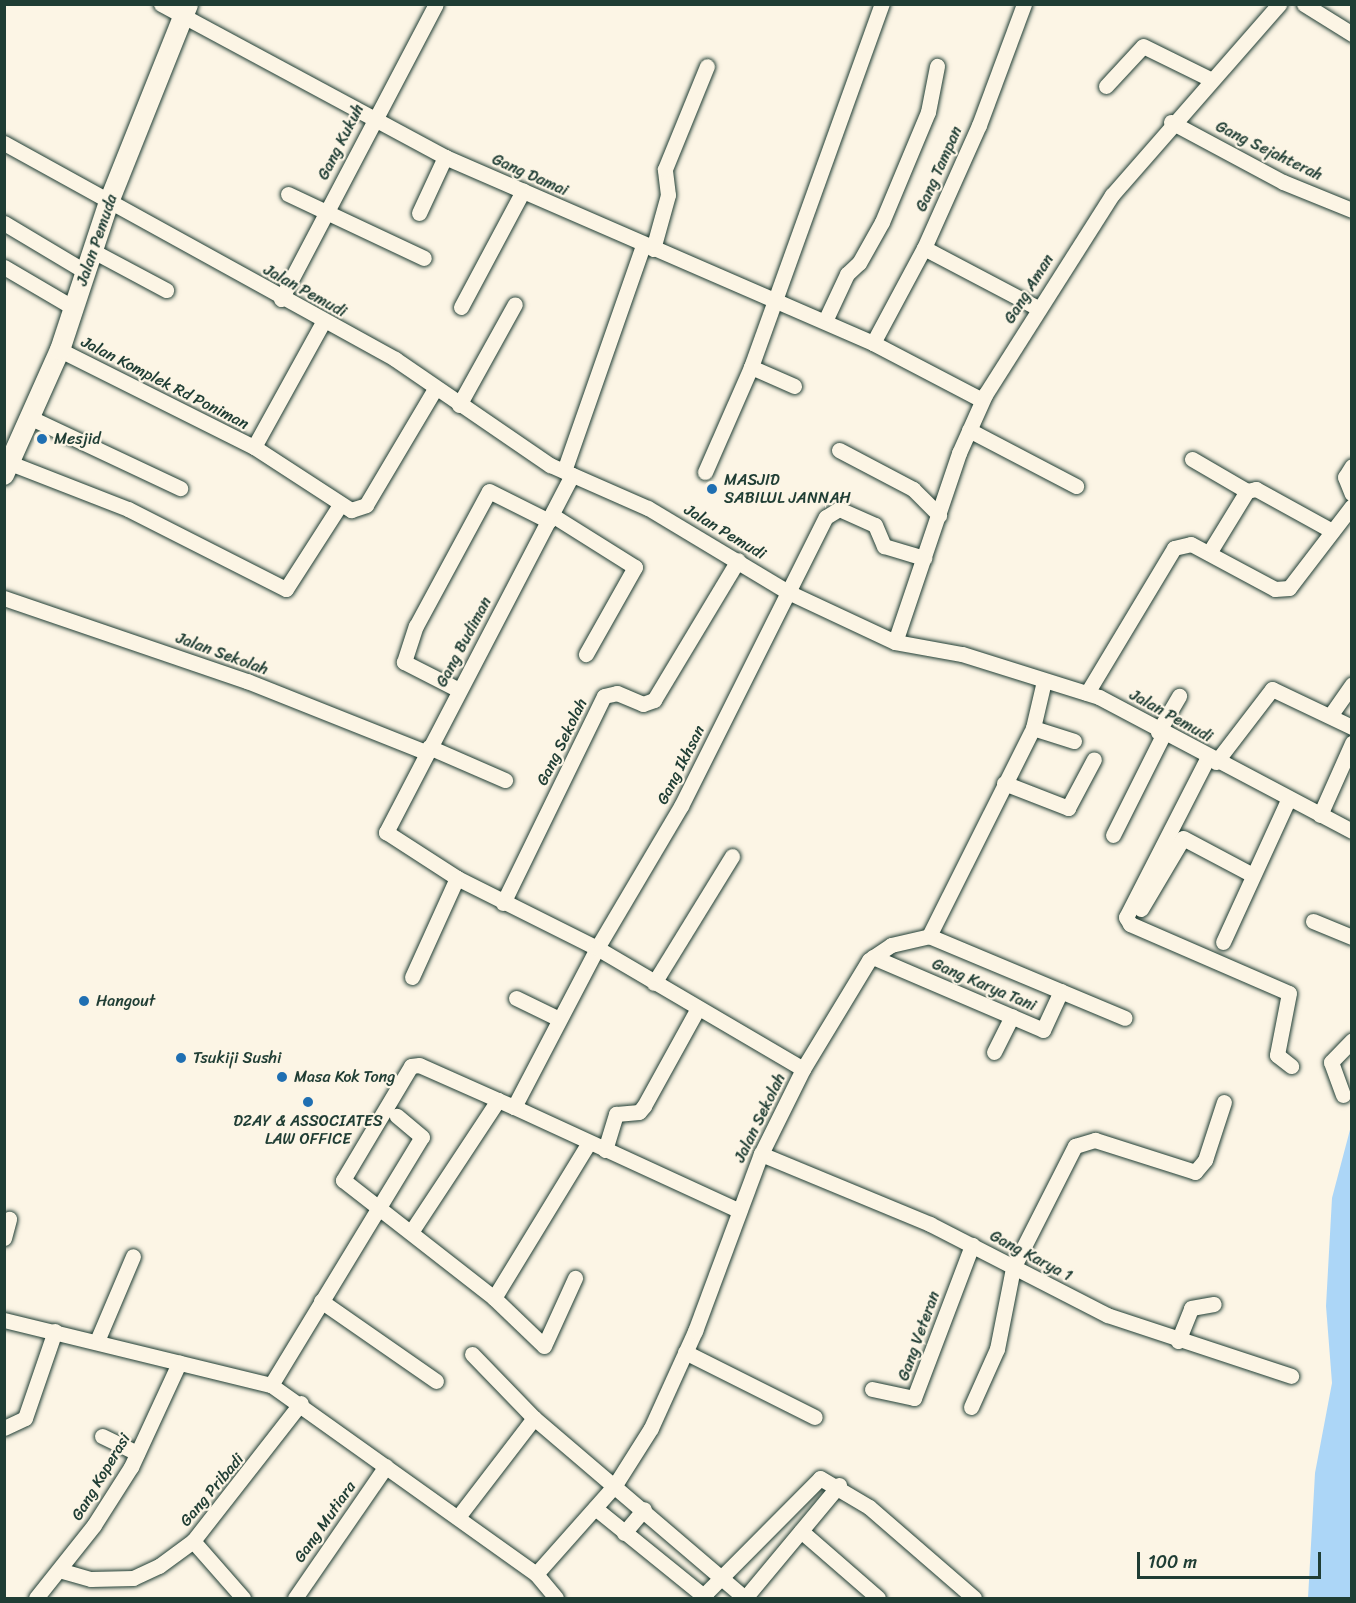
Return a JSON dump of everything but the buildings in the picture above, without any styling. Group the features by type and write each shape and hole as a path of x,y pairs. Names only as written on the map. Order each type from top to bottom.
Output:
{"main road":[{"name":"Jalan Pemuda","path":"7,469 60,350 109,202 186,10"}],"street":[{"name":"Gang Damai","path":"161,4 186,10 372,119 445,157 648,247 825,321 873,343 982,400"},
{"name":"Gang Kukuh","path":"281,299 372,119 436,4"},
{"path":"705,472 751,367 882,4"},
{"name":"Gang Tampan","path":"873,343 924,248 1024,4"},
{"name":"Gang Aman","path":"895,642 969,430 982,400 1038,308 1108,202 1171,122 1279,4"},
{"path":"1304,4 1352,33"},
{"path":"1106,86 1143,46 1210,79"},
{"name":"Gang Budiman","path":"387,825 550,518 668,195 665,170 707,66"},
{"path":"825,321 847,274 859,263 882,222 928,112 937,66"},
{"name":"Gang Sejahterah","path":"1171,122 1284,182 1352,210"},
{"name":"Jalan Pemudi","path":"4,143 281,299 395,359 459,405 568,473 648,508 738,560 786,591 895,642 962,654 1087,693 1288,800 1352,831"},
{"path":"419,213 445,157"},
{"path":"461,307 523,191"},
{"path":"288,194 423,258"},
{"path":"4,223 86,272"},
{"path":"924,248 1038,308"},
{"path":"93,251 166,290"},
{"path":"4,267 74,308"},
{"path":"459,405 515,304"},
{"path":"254,447 323,322"},
{"name":"Jalan Komplek Rd Poniman","path":"60,350 254,447 340,505"},
{"path":"751,367 794,386"},
{"path":"7,469 128,509 286,589 340,505 355,511 366,505 435,389"},
{"path":"31,418 180,488"},
{"path":"969,430 1076,486"},
{"path":"839,450 913,489 939,515"},
{"path":"1192,459 1247,491 1256,489 1332,531"},
{"path":"1352,466 1345,477 1352,494"},
{"path":"459,690 404,662 421,616 489,491 550,518 635,567 586,654"},
{"path":"1209,553 1247,491"},
{"path":"1087,693 1174,548 1191,544 1281,590 1290,588 1352,506"},
{"name":"Gang Ikhsan","path":"514,1107 597,948 681,806 761,654 786,591 826,517 839,509 880,528 884,546 924,558"},
{"name":"Gang Sekolah","path":"503,903 604,696 610,692 643,704 654,700 738,560"},
{"name":"Jalan Sekolah","path":"4,598 247,681 505,780"},
{"path":"803,1069 873,957 891,945 929,936 1033,728 1044,681"},
{"path":"1332,713 1352,684"},
{"path":"1292,1066 1277,1055 1289,993 1130,924 1126,917 1212,759 1272,689 1332,713 1352,727"},
{"path":"1113,836 1179,696"},
{"path":"1033,728 1074,741"},
{"path":"1320,814 1352,742"},
{"path":"1004,783 1068,808 1094,759"},
{"path":"1223,942 1251,874 1288,800"},
{"name":"Jalan Sekolah","path":"387,825 393,840 457,878 597,948 803,1069 761,1154 685,1352 651,1428 615,1485 536,1574"},
{"path":"1141,909 1183,838 1251,874"},
{"path":"654,983 732,856"},
{"path":"412,977 457,878"},
{"path":"1313,921 1352,937"},
{"name":"Gang Karya Tani","path":"929,936 1125,1018"},
{"name":"Gang Karya Tani","path":"873,957 1043,1030 1060,991"},
{"path":"516,998 559,1019"},
{"path":"605,1150 616,1114 639,1112 644,1106 698,1008"},
{"path":"994,1052 1012,1016"},
{"path":"1343,1095 1332,1062 1352,1040"},
{"path":"575,1278 543,1345 494,1299 411,1232 378,1209 344,1177 411,1066 419,1065 514,1107 588,1144 738,1210"},
{"path":"411,1232 498,1100"},
{"path":"971,1407 997,1349 1013,1268 1080,1141 1095,1140 1195,1172 1205,1160 1224,1102"},
{"path":"271,1385 423,1135 397,1116"},
{"path":"494,1299 588,1144"},
{"name":"Gang Karya 1","path":"761,1154 972,1245 1107,1315 1178,1341 1291,1376"},
{"path":"4,1238 9,1219"},
{"name":"Gang Veteran","path":"872,1389 914,1398 972,1245"},
{"path":"97,1341 133,1256"},
{"path":"321,1301 436,1381"},
{"path":"1178,1341 1191,1308 1214,1304"},
{"path":"4,1320 271,1385 301,1403 536,1574 556,1599"},
{"path":"4,1428 25,1418 55,1331"},
{"path":"685,1352 815,1416"},
{"path":"472,1354 534,1418 644,1509 745,1598 839,1485"},
{"name":"Gang Koperasi","path":"36,1599 59,1570 137,1453 179,1363"},
{"name":"Gang Pribadi","path":"59,1570 91,1579 133,1578 193,1541 301,1403"},
{"path":"458,1517 534,1418"},
{"path":"102,1436 137,1453"},
{"name":"Gang Mutiara","path":"295,1599 386,1466"},
{"path":"595,1508 704,1597 721,1575 815,1482 826,1479 839,1485 974,1599"},
{"path":"624,1533 644,1509"},
{"path":"801,1531 878,1599"},
{"path":"193,1541 243,1599"}],"water":[{"path":"1351,1126 1351,1598 1308,1598 1315,1473 1332,1383 1326,1306 1332,1198"}],"place":[{"name":"Mesjid","path":"42,439"},
{"name":"MASJID SABILUL JANNAH","path":"712,489"},
{"name":"Hangout","path":"84,1001"},
{"name":"Tsukiji Sushi","path":"181,1058"},
{"name":"Masa Kok Tong","path":"282,1077"},
{"name":"D2AY & ASSOCIATES LAW OFFICE","path":"308,1102"}]}
